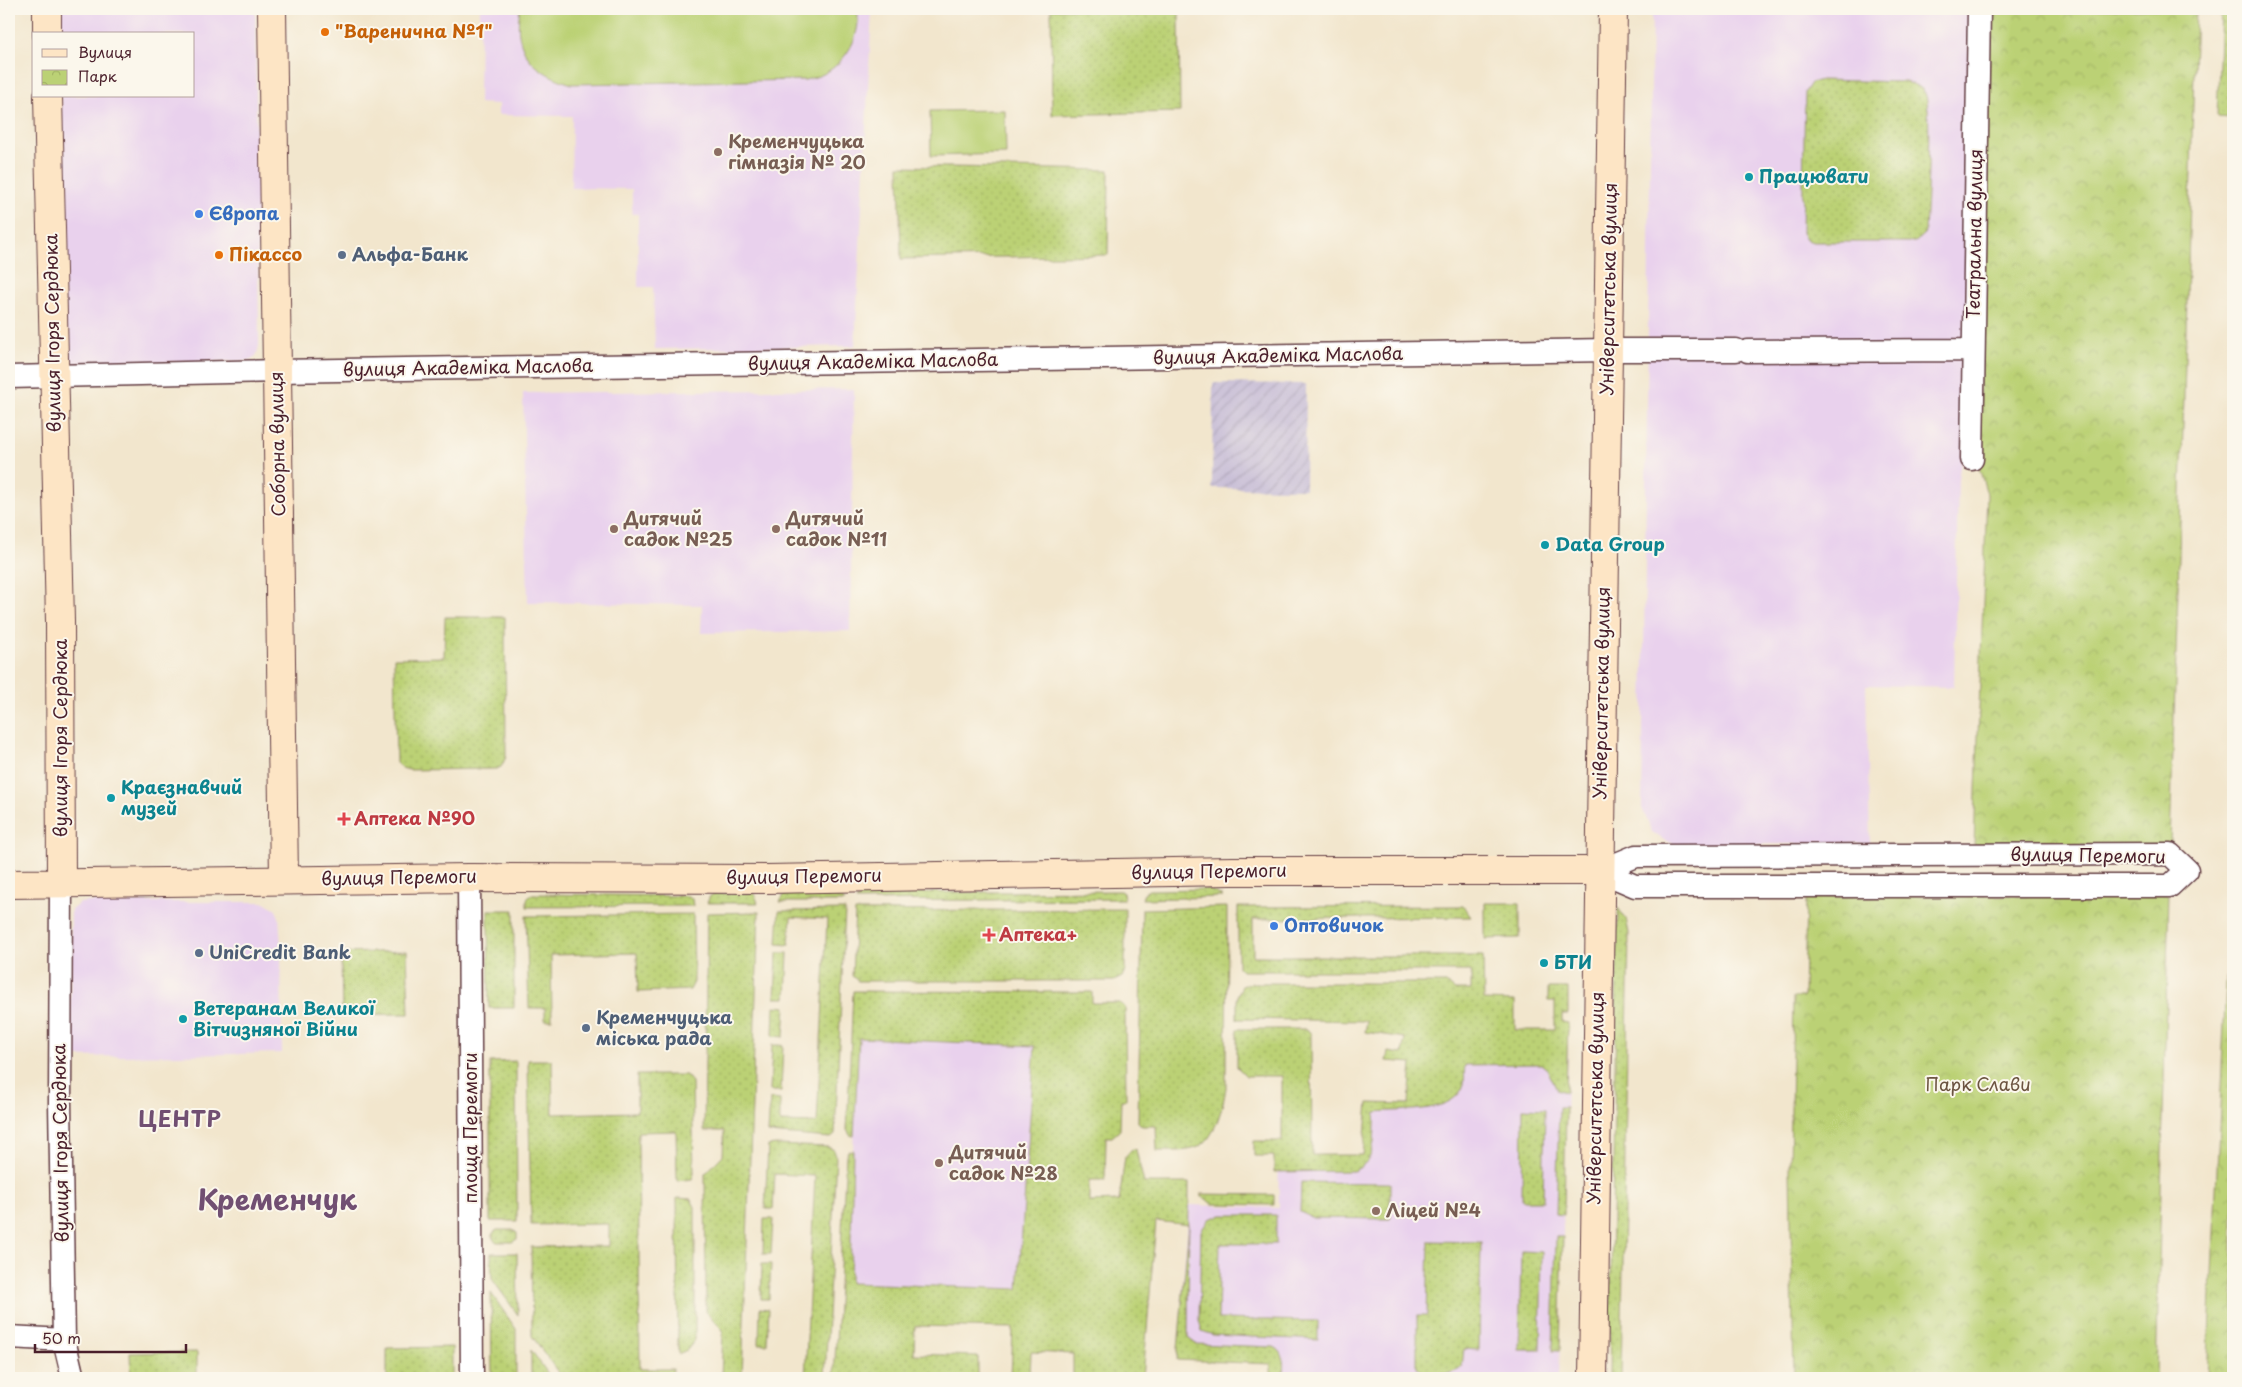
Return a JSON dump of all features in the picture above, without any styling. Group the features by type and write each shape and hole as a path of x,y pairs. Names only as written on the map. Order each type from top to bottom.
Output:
{"main road":[{"path":"47,9 47,32"},
{"name":"Соборна вулиця","path":"272,9 284,879"},
{"name":"Університетська вулиця","path":"1593,1378 1613,9"},
{"name":"вулиця Ігоря Сердюка","path":"48,98 60,621 61,883"},
{"name":"вулиця Перемоги","path":"9,884 284,879 767,879 1232,871 1600,871"}],"street":[{"name":"Театральна вулиця","path":"1972,459 1979,9"},
{"name":"вулиця Академіка Маслова","path":"9,377 1608,350 1973,350"},
{"name":"вулиця Перемоги","path":"2170,854 2187,870 2170,886 1635,886 1600,871 1636,856 2170,854"},
{"path":"1767,855 1767,886"},
{"path":"2013,855 2013,886"},
{"name":"площа Перемоги","path":"469,878 472,1378"},
{"name":"вулиця Ігоря Сердюка","path":"61,883 60,1103 64,1340 72,1378"},
{"path":"9,1337 64,1340"}],"shaded area":[{"path":"60,9 255,9 259,345 254,358 245,361 71,364 65,360 61,98 195,98 195,32 60,32"},
{"name":"Кременчуцька гімназія № 20","path":"480,9 872,9 855,346 655,349 653,287 638,287 638,214 632,214 632,189 571,188 572,116 498,115 498,104 479,103"},
{"path":"1652,9 1971,9 1966,438 1958,478 1954,687 1866,685 1870,843 1676,845 1652,832 1642,808"},
{"path":"1213,383 1306,384 1305,489 1212,488"},
{"path":"854,389 850,631 701,633 702,605 528,602 523,393"},
{"path":"263,902 275,908 279,917 281,947 282,1053 70,1057 71,910 80,903"},
{"name":"Дитячий садок №28","path":"858,1038 1035,1045 1018,1289 850,1283 852,1175"},
{"name":"Ліцей №4","path":"1568,1046 1559,1378 1271,1378 1271,1364 1177,1360 1189,1205 1279,1208 1278,1148 1312,1155 1363,1155 1368,1103 1409,1103 1412,1062"}],"green space":[{"path":"520,9 857,9 858,18 855,36 847,53 835,67 816,77 805,80 572,84 547,74 529,58 519,37"},
{"path":"1051,9 1179,9 1180,112 1052,115"},
{"path":"1994,9 2196,9 2170,846 1974,845 1987,494 1978,464 1987,21 1993,19"},
{"path":"2221,9 2233,9 2233,118 2217,117"},
{"path":"1821,80 1905,82 1919,87 1925,93 1929,118 1929,138 1925,233 1915,242 1813,242 1807,240 1802,233 1805,92 1811,83"},
{"path":"1005,110 1006,154 931,156 930,111"},
{"path":"899,166 1109,170 1108,255 901,259"},
{"path":"445,617 505,617 506,757 501,767 496,769 409,770 402,768 396,763 394,658 444,657"},
{"path":"1210,889 1223,897 1142,899 1144,893 1149,890"},
{"path":"1120,891 1123,893 1124,899 856,901 862,893"},
{"path":"792,892 839,894 845,902 780,902 784,895"},
{"path":"752,893 755,895 758,903 707,903 710,896 714,894"},
{"path":"532,894 688,896 692,899 693,906 527,907 527,899"},
{"name":"Парк Слави","path":"2169,894 2156,1378 1794,1378 1790,1171 1793,997 1804,997 1806,897"},
{"path":"1485,903 1520,903 1520,938 1485,939"},
{"path":"1463,906 1471,917 1253,919 1253,956 1483,956 1484,1000 1515,1001 1515,1030 1555,1030 1555,1001 1548,1001 1548,988 1568,988 1568,1014 1562,1014 1562,1022 1568,1023 1566,1092 1557,1090 1547,1069 1541,1064 1465,1065 1464,1084 1459,1094 1450,1101 1439,1106 1426,1108 1376,1112 1373,1147 1367,1161 1361,1167 1353,1171 1274,1172 1274,1156 1254,1156 1254,1141 1282,1141 1282,1076 1246,1076 1237,1067 1237,1029 1307,1029 1311,1034 1312,1155 1363,1155 1368,1103 1409,1104 1412,1063 1386,1061 1388,1052 1402,1054 1405,1038 1365,1032 1367,1021 1237,1019 1237,996 1242,986 1251,983 1446,983 1455,990 1471,990 1471,971 1242,971 1238,967 1238,907"},
{"path":"1227,907 1226,1088 1220,1113 1213,1131 1203,1144 1187,1150 1157,1151 1156,1126 1142,1126 1138,1122 1142,909"},
{"path":"1618,908 1626,919 1629,933 1621,1378 1609,1378"},
{"path":"1125,909 1125,970 1122,977 1114,981 858,981 852,976 855,911"},
{"path":"488,910 514,910 514,1008 489,1008"},
{"path":"845,910 835,1135 831,1138 768,1133 770,1099 780,1100 780,1122 817,1123 827,919 791,917 789,945 777,944 779,911"},
{"path":"759,912 742,1378 721,1378 723,1330 706,1312 705,1174 723,1155 724,1131 704,1131 707,913"},
{"path":"693,914 694,982 690,990 638,992 637,953 551,955 552,1020 545,1020 545,1008 529,1008 526,916"},
{"path":"2233,919 2233,1378 2207,1378 2229,920"},
{"path":"407,951 409,1014 342,1015 341,953"},
{"path":"777,953 788,953 786,998 775,998"},
{"path":"853,991 1092,992 1092,1003 1120,1003 1125,1007 1126,1100 1121,1100 1120,1130 1112,1137 1106,1137 1105,1180 1089,1180 1089,1202 1119,1201 1125,1157 1132,1149 1136,1150 1144,1183 1189,1183 1189,1225 1156,1221 1143,1378 1073,1378 1073,1354 1031,1352 1030,1378 1011,1378 1013,1328 915,1326 914,1354 978,1356 978,1378 834,1378 846,1155 848,1151 853,1150 850,1283 1018,1289 1035,1046 859,1038 854,1136 850,1135 847,1130"},
{"path":"774,1006 786,1007 784,1037 773,1036"},
{"path":"772,1045 783,1045 781,1091 770,1091"},
{"path":"528,1060 552,1060 553,1114 637,1112 637,1075 686,1075 692,1082 694,1174 692,1179 677,1181 676,1131 638,1132 640,1369 673,1369 672,1378 562,1378 532,1336 531,1247 609,1246 609,1224 531,1225"},
{"path":"516,1061 517,1221 490,1221 490,1062"},
{"path":"1523,1108 1545,1109 1543,1201 1522,1201"},
{"path":"1559,1108 1566,1108 1564,1215 1556,1214"},
{"path":"768,1146 828,1147 834,1150 836,1156 825,1378 805,1378 815,1176 775,1174 773,1209 765,1209"},
{"path":"1301,1182 1390,1183 1390,1219 1313,1218 1300,1212"},
{"path":"1200,1194 1274,1195 1274,1205 1212,1204"},
{"path":"677,1198 691,1199 695,1207 695,1340 687,1350 678,1354"},
{"path":"1222,1215 1276,1215 1276,1244 1220,1244 1218,1319 1318,1321 1318,1340 1213,1335 1202,1331 1199,1320 1201,1231 1209,1219"},
{"path":"764,1219 773,1219 771,1254 763,1254"},
{"path":"1189,1228 1188,1338 1196,1344 1274,1347 1283,1356 1283,1378 1271,1378 1271,1364 1177,1360"},
{"path":"497,1230 513,1230 517,1233 517,1239 512,1242 497,1242 493,1239 493,1233"},
{"path":"1556,1237 1563,1237 1560,1350 1553,1350"},
{"path":"1429,1241 1481,1242 1479,1350 1464,1349 1462,1367 1458,1370 1439,1375 1425,1373 1417,1367 1417,1315 1427,1315"},
{"path":"1521,1251 1542,1252 1540,1350 1519,1350"},
{"path":"491,1253 517,1253 518,1315 492,1279"},
{"path":"762,1264 771,1264 769,1299 761,1299"},
{"path":"491,1293 516,1329 516,1378 492,1378"},
{"path":"760,1308 769,1309 767,1344 759,1344"},
{"path":"452,1347 452,1378 387,1378 387,1348"},
{"path":"531,1350 551,1378 531,1378"},
{"path":"197,1352 197,1378 131,1378 130,1353"}],"place":[{"name":"\"Варенична №1\"","path":"325,32"},
{"name":"Кременчуцька гімназія № 20","path":"718,152"},
{"name":"Працювати","path":"1749,177"},
{"name":"Європа","path":"199,214"},
{"name":"Пікассо","path":"219,255"},
{"name":"Альфа-Банк","path":"342,255"},
{"name":"Дитячий садок №25","path":"614,529"},
{"name":"Дитячий садок №11","path":"776,529"},
{"name":"Data Group","path":"1545,545"},
{"name":"Краєзнавчий музей","path":"111,798"},
{"name":"Аптека №90","path":"344,819"},
{"name":"Оптовичок","path":"1274,926"},
{"name":"Аптека+","path":"989,935"},
{"name":"UniCredit Bank","path":"199,953"},
{"name":"БТИ","path":"1544,963"},
{"name":"Ветеранам Великої Вітчизняної Війни","path":"183,1019"},
{"name":"Кременчуцька міська рада","path":"586,1028"},
{"name":"Дитячий садок №28","path":"939,1163"},
{"name":"Ліцей №4","path":"1376,1211"}],"district":[{"name":"ЦЕНТР","path":"180,1119"},
{"name":"Кременчук","path":"277,1200"}]}
